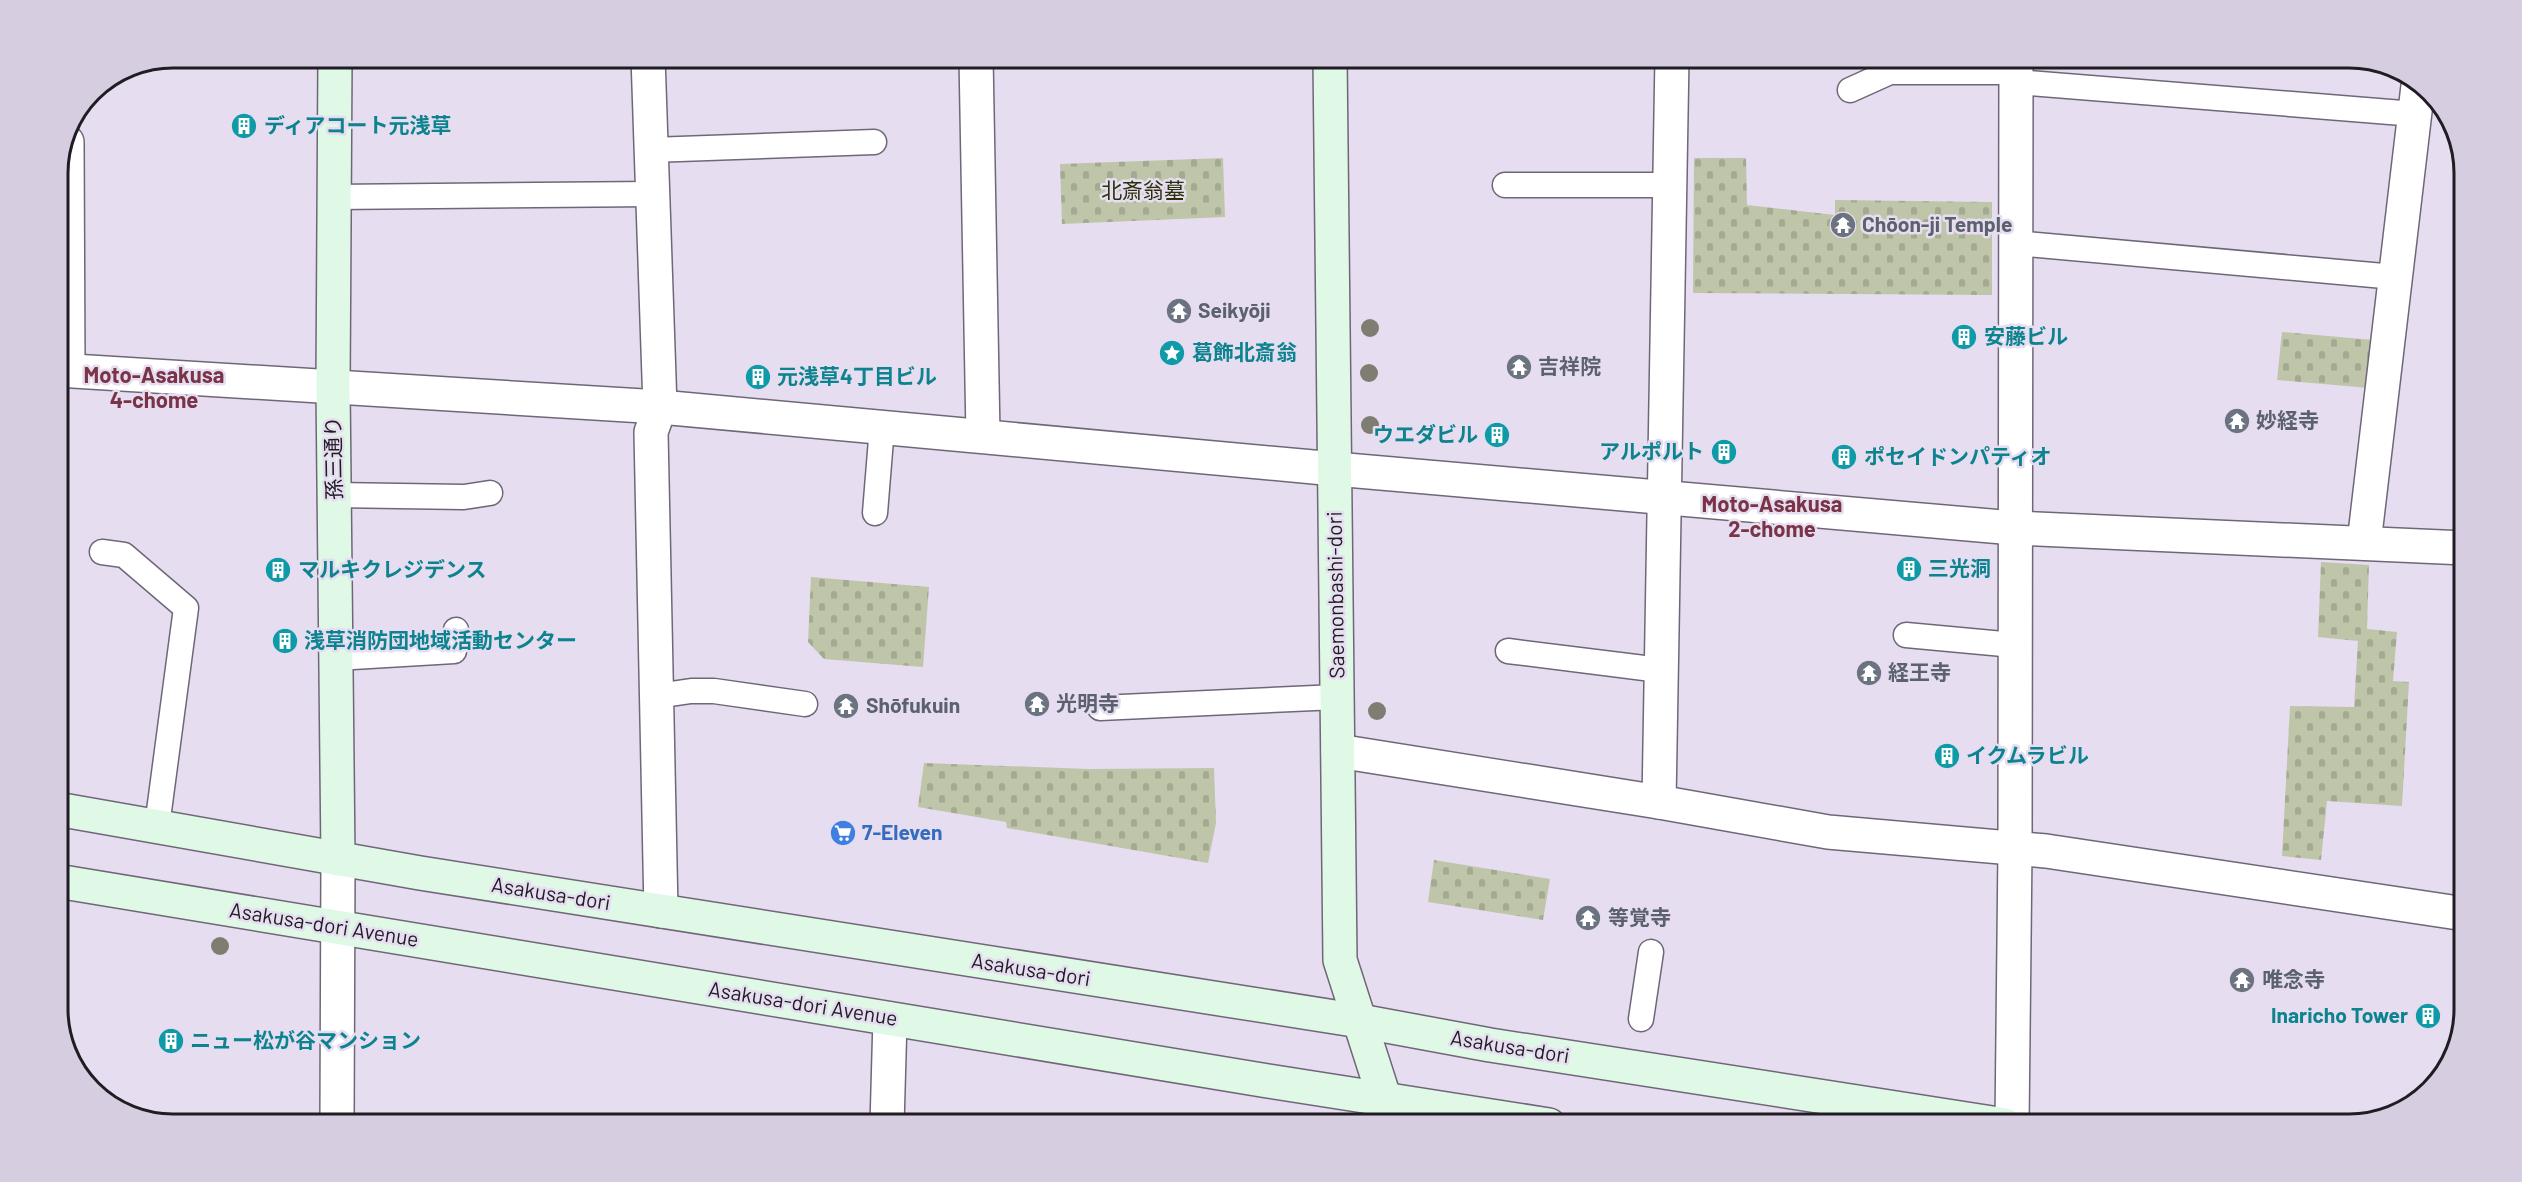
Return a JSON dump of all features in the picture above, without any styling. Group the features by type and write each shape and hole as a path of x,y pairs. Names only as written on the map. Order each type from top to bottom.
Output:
{"main road":[{"name":"孫三通り","path":"335,68 333,387 338,859"},
{"name":"Saemonbashi-dori","path":"1330,68 1340,960 1389,1113"},
{"name":"Asakusa-dori","path":"68,811 338,859 1360,1021 1490,1045 1934,1114"},
{"name":"Asakusa-dori Avenue","path":"68,883 890,1019 1389,1113"}],"street":[{"path":"648,68 660,407 651,432 661,911"},
{"path":"976,68 983,435"},
{"path":"1659,802 1672,68"},
{"path":"2012,1114 2015,849 2016,70"},
{"path":"2364,543 2417,100"},
{"path":"68,370 660,407 2014,528 2454,547"},
{"path":"1338,751 1828,831 2046,851 2454,912"},
{"path":"337,1114 338,859"},
{"path":"887,1114 890,1019"}],"lane":[{"path":"1850,90 1904,68"},
{"path":"1983,68 2417,100"},
{"path":"651,150 874,142"},
{"path":"1505,185 1670,185"},
{"path":"334,197 653,195"},
{"path":"2015,243 2395,277"},
{"path":"874,513 882,427"},
{"path":"334,495 464,497 490,493"},
{"path":"102,552 124,555 186,608 157,826"},
{"path":"336,658 454,651 456,630"},
{"path":"1906,635 2014,645"},
{"path":"1509,651 1660,670"},
{"path":"657,696 692,691 714,691 805,704"},
{"path":"1100,708 1337,697"},
{"path":"1641,1019 1651,952"}],"green space":[{"name":"北斎翁墓","path":"1223,158 1225,217 1062,224 1060,164"},
{"path":"1694,158 1746,158 1747,205 1835,215 1835,200 1992,202 1992,295 1693,293"},
{"path":"2282,332 2373,340 2369,388 2277,380"},
{"path":"2321,562 2369,565 2367,629 2397,632 2393,681 2409,682 2402,806 2327,801 2321,860 2282,856 2290,706 2354,707 2358,641 2318,637"},
{"path":"811,577 929,587 923,667 824,659 808,642"},
{"path":"924,763 1089,769 1214,768 1216,823 1208,863 1007,828 1006,822 918,807"},
{"path":"1434,860 1550,879 1543,920 1428,902"}],"place":[{"name":"ディアコート元浅草","path":"244,126"},
{"name":"Chōon-ji Temple","path":"1843,225"},
{"name":"Seikyōji","path":"1179,311"},
{"name":"安藤ビル","path":"1964,337"},
{"name":"葛飾北斎翁","path":"1172,353"},
{"name":"吉祥院","path":"1519,367"},
{"name":"元浅草4丁目ビル","path":"758,377"},
{"name":"妙経寺","path":"2237,421"},
{"name":"ウエダビル","path":"1497,435"},
{"name":"アルポルト","path":"1724,452"},
{"name":"ポセイドンパティオ","path":"1844,457"},
{"name":"三光洞","path":"1909,569"},
{"name":"マルキクレジデンス","path":"278,570"},
{"name":"浅草消防団地域活動センター","path":"285,641"},
{"name":"経王寺","path":"1869,673"},
{"name":"光明寺","path":"1037,704"},
{"name":"Shōfukuin","path":"846,706"},
{"name":"イクムラビル","path":"1947,756"},
{"name":"7-Eleven","path":"843,833"},
{"name":"等覚寺","path":"1588,918"},
{"name":"唯念寺","path":"2242,980"},
{"name":"Inaricho Tower","path":"2428,1016"},
{"name":"ニュー松が谷マンション","path":"171,1041"}],"district":[{"name":"Moto-Asakusa 4-chome","path":"154,388"},
{"name":"Moto-Asakusa 2-chome","path":"1772,516"}]}
